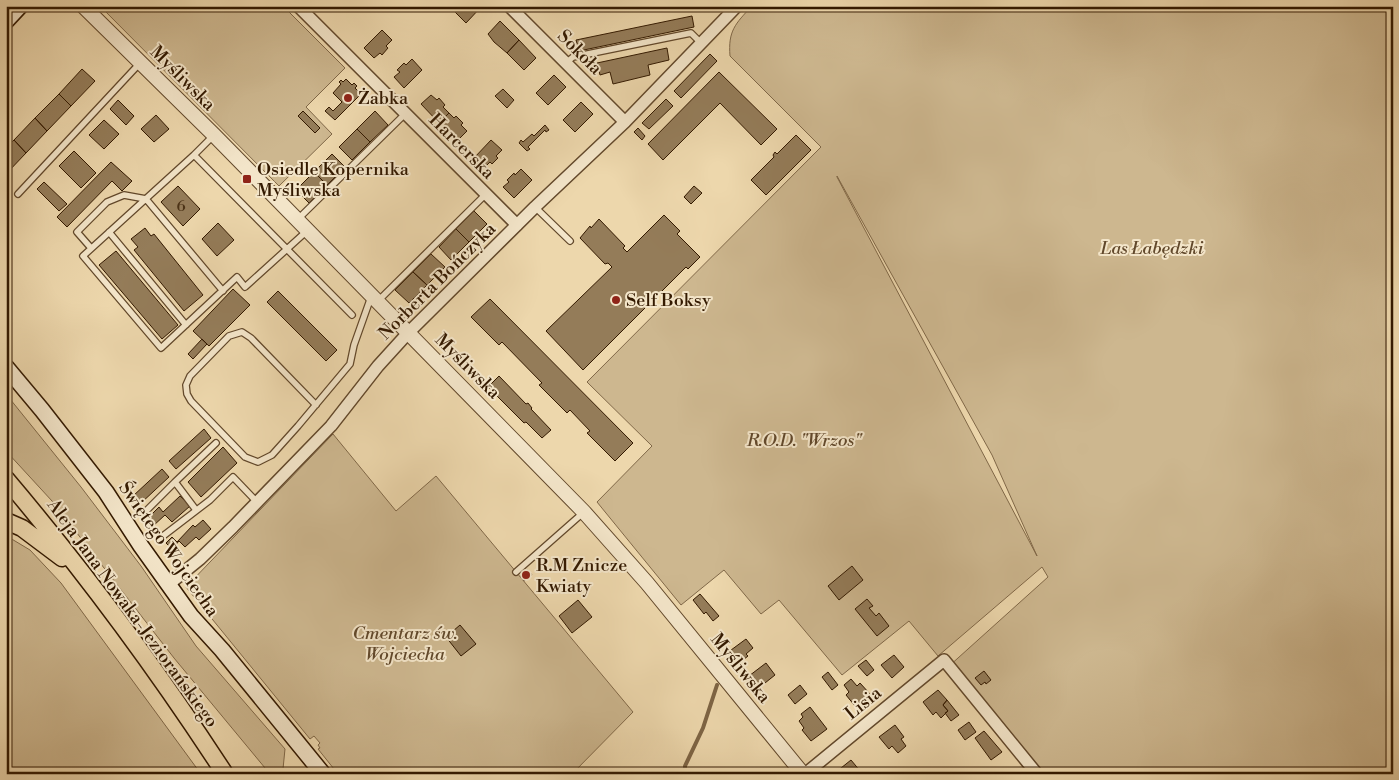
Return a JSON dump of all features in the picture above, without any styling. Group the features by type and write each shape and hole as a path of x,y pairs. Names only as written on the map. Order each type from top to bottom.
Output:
{"main road":[{"path":"6,21 20,6"},
{"name":"Świętego Wojciecha","path":"6,367 48,417 106,492 191,616 222,650 322,774"},
{"name":"Aleja Jana Nowaka-Jeziorańskiego","path":"6,479 137,647 224,774"},
{"path":"6,522 22,528 81,573"}],"street":[{"name":"Myśliwska","path":"83,6 214,135 584,512 647,583 804,774"},
{"name":"Harcerska","path":"298,6 517,225"},
{"name":"Sokoła","path":"509,6 625,122"},
{"name":"Norberta Bończyka","path":"168,585 200,559 331,426 372,372 408,333 535,207 625,122 737,6"},
{"name":"Lisia","path":"804,774 944,660 1037,774"}],"lane":[{"path":"566,62 573,57 691,33 701,43"},
{"path":"18,194 141,62"},
{"path":"297,219 405,114"},
{"path":"214,135 83,256 161,348 237,277 245,287 308,230"},
{"path":"194,155 352,315"},
{"path":"316,405 251,338 242,332 229,336 190,376 186,385 187,394 191,401 245,457 258,462 272,455 316,405 350,364 354,345 375,298 486,194"},
{"path":"91,248 77,232 107,202 124,195 146,199 223,290"},
{"path":"535,207 570,241"},
{"path":"109,232 186,325"},
{"path":"146,511 216,443"},
{"path":"163,536 210,500 233,477 257,502"},
{"path":"175,482 196,510"},
{"path":"516,572 584,512"}],"green space":[{"path":"100,6 283,6 345,68 306,107 332,134 279,186"},
{"name":"Las Łabędzki","path":"752,6 1393,6 1393,774 1033,774 948,667 1048,577 1042,567 938,656 909,621 842,675 779,600 761,614 724,570 681,605 597,502 652,446 587,382 821,147 730,56 730,40 734,28","holes":["837,176 992,455 1037,556"]},
{"path":"6,394 81,487 141,566 196,646 285,749 283,769 285,774 270,774 174,658 52,501 6,451"},
{"name":"Cmentarz św. Wojciecha","path":"333,434 396,511 436,476 633,712 572,774 338,774 318,749 320,748 318,745 320,743 314,736 310,739 186,587"},
{"path":"6,533 10,538 30,550 61,583 201,774 6,774"}],"building":[{"path":"343,6 353,6 348,12"},
{"path":"457,6 482,6 466,23 453,10"},
{"path":"692,16 694,27 579,51 576,40"},
{"path":"500,21 519,40 507,53 488,34"},
{"path":"382,30 392,40 386,46 388,48 382,55 380,53 374,58 364,48"},
{"path":"519,40 536,58 524,70 507,53"},
{"path":"667,48 669,60 648,65 650,75 613,84 610,72 600,75 597,63"},
{"path":"710,54 717,61 681,98 674,91"},
{"path":"412,59 422,70 404,88 394,77 400,72 397,70 404,63 406,65"},
{"path":"82,69 95,81 71,106 59,94"},
{"path":"719,72 777,129 761,145 720,103 663,160 648,144"},
{"path":"554,75 566,87 548,105 536,93"},
{"name":"Żabka","path":"346,79 352,85 354,83 357,86 355,88 361,94 335,120 325,111 329,107 333,111 342,102 333,93 341,84 339,82 341,80 343,82"},
{"path":"503,89 514,100 507,108 495,96"},
{"path":"59,94 71,106 47,131 35,118"},
{"path":"431,95 437,100 439,98 445,105 443,107 449,113 439,123 421,104"},
{"path":"666,99 673,106 649,129 642,123"},
{"path":"118,100 134,116 126,125 110,109"},
{"path":"581,102 593,114 575,132 563,120"},
{"path":"303,111 320,128 315,133 298,116"},
{"path":"375,111 388,125 370,142 357,129"},
{"path":"449,113 454,118 456,116 463,123 461,125 467,131 457,141 439,123"},
{"path":"156,115 169,129 154,142 141,129"},
{"path":"35,118 47,131 26,153 14,140"},
{"path":"104,120 119,134 104,149 89,135"},
{"path":"545,125 549,130 546,132 545,130 528,147 530,149 527,151 519,143 532,134 534,136"},
{"path":"638,128 645,136 642,140 634,132"},
{"path":"357,129 370,142 352,160 339,147"},
{"path":"796,135 811,150 766,195 751,180 774,157 775,152 777,154"},
{"path":"14,140 26,153 6,174 6,148"},
{"path":"491,140 502,150 492,164 490,162 484,168 474,158"},
{"path":"74,151 96,173 81,188 59,166"},
{"path":"332,154 345,167 327,185 314,172"},
{"path":"111,162 132,181 122,191 112,181 67,227 57,217"},
{"path":"521,169 532,180 514,198 503,187 509,182 507,180 514,173 515,175"},
{"path":"314,172 327,185 309,203 296,190"},
{"path":"44,182 67,204 59,211 37,189"},
{"path":"178,186 200,209 183,226 161,202"},
{"path":"694,186 702,193 691,204 684,197"},
{"path":"474,211 487,224 469,242 456,229"},
{"name":"Self Boksy","path":"664,215 680,231 677,234 700,257 688,269 686,267 583,370 546,331 612,267 608,263 605,264 580,238 599,219 625,246 623,248 627,252"},
{"path":"218,223 234,240 217,256 202,239"},
{"path":"145,228 151,236 154,234 203,295 184,311 134,250 138,247 131,239"},
{"path":"456,229 469,242 451,260 439,247"},
{"path":"116,251 178,325 162,339 99,265"},
{"path":"431,254 445,267 427,285 413,272"},
{"path":"413,272 427,285 409,303 395,290"},
{"path":"233,289 250,305 209,346 193,331"},
{"path":"278,291 337,350 326,361 267,302"},
{"path":"490,299 633,443 615,461 587,433 590,431 570,410 567,413 539,385 542,383 502,342 499,345 471,317"},
{"path":"202,339 207,344 193,359 188,354"},
{"path":"499,376 526,404 528,403 531,409 551,430 542,438 488,387"},
{"path":"204,429 211,438 176,469 169,461"},
{"path":"223,447 237,463 201,497 188,482"},
{"path":"162,469 169,477 140,504 133,496"},
{"path":"180,496 190,506 172,522 165,515 153,526 147,519 159,507 163,512"},
{"path":"203,520 211,529 199,540 196,537 185,547 179,541 172,549 166,543 172,537 177,542 193,525 195,527"},
{"path":"852,566 863,580 839,600 828,586"},
{"path":"528,570 532,575 524,581 520,576"},
{"path":"700,594 719,616 713,621 706,612 704,614 693,600"},
{"path":"867,599 873,606 869,608 876,616 879,613 889,626 877,636 855,609"},
{"path":"578,600 592,617 572,633 559,616"},
{"path":"460,625 476,644 461,656 446,637"},
{"path":"746,639 753,648 746,654 748,656 737,665 727,653"},
{"path":"894,655 904,667 892,678 881,665"},
{"path":"866,660 874,670 867,676 858,666"},
{"path":"766,663 775,675 755,691 745,679"},
{"path":"984,671 991,680 981,685 975,678"},
{"path":"828,672 838,685 832,690 822,677"},
{"path":"851,679 857,686 860,683 870,694 855,706 846,695 849,692 844,685"},
{"path":"800,685 807,694 795,704 788,695"},
{"path":"938,690 947,700 943,705 948,711 941,718 936,712 933,715 923,702"},
{"path":"947,700 959,715 951,721 945,713 948,711 943,705"},
{"path":"810,707 827,729 811,741 802,730 804,728 799,721 803,717 801,714"},
{"path":"969,722 976,732 965,740 958,730"},
{"path":"895,725 904,737 901,739 906,746 898,753 892,746 889,749 879,737"},
{"path":"984,731 1002,752 991,760 975,738"},
{"path":"851,760 861,772 837,774 836,772"}],"waterway":[{"path":"685,774 685,766 703,728 717,685"}],"place":[{"name":"Żabka","path":"348,98"},
{"name":"Osiedle Kopernika Myśliwska","path":"247,179"},
{"name":"Self Boksy","path":"616,300"},
{"name":"R.M Znicze Kwiaty","path":"526,575"}],"park label":[{"name":"R.O.D. \"Wrzos\"","path":"804,440"}]}
